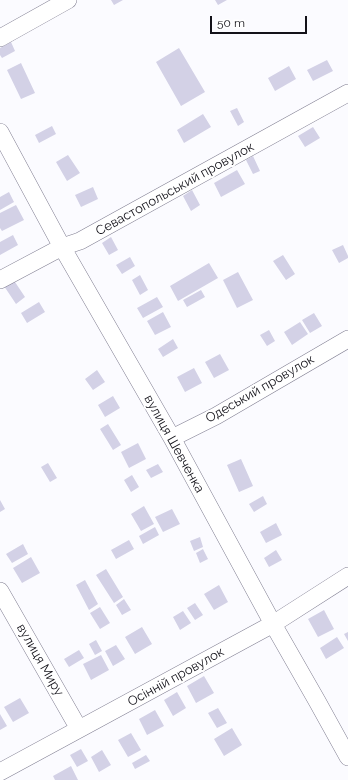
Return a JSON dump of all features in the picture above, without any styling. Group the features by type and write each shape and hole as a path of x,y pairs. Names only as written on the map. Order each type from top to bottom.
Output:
{"street":[{"path":"0,38 68,0"},
{"name":"Севастопольський провулок","path":"0,280 62,247 80,241 348,93"},
{"name":"вулиця Шевченка","path":"0,132 62,247 172,438 273,624 348,757"},
{"name":"Одеський провулок","path":"172,438 216,416 348,339"},
{"name":"Осінній провулок","path":"0,772 273,624 348,576"},
{"name":"вулиця Миру","path":"0,591 80,729"}],"building":[{"path":"111,0 123,0 114,5"},
{"path":"215,0 227,0 218,5"},
{"path":"11,42 15,51 2,58 0,55 0,48"},
{"path":"179,48 205,92 181,106 156,62"},
{"path":"327,60 333,71 313,81 307,70"},
{"path":"21,63 35,93 21,99 7,70"},
{"path":"289,66 296,79 275,91 268,78"},
{"path":"237,108 244,122 238,126 230,111"},
{"path":"203,114 211,127 184,143 177,130"},
{"path":"52,126 56,134 39,143 35,135"},
{"path":"313,127 320,138 305,147 298,136"},
{"path":"68,155 80,173 67,181 56,162"},
{"path":"253,156 260,171 253,174 246,160"},
{"path":"237,170 245,184 221,197 214,183"},
{"path":"93,187 98,199 81,207 75,195"},
{"path":"192,190 200,205 191,211 183,196"},
{"path":"9,192 14,202 0,210 0,197"},
{"path":"16,205 24,220 2,231 0,228 0,213"},
{"path":"13,235 18,245 0,255 0,242"},
{"path":"111,237 118,250 109,255 102,243"},
{"path":"343,245 348,258 339,263 332,250"},
{"path":"283,255 295,274 286,280 273,261"},
{"path":"130,257 135,266 122,274 116,265"},
{"path":"209,263 218,278 178,301 170,286"},
{"path":"238,272 253,300 237,308 223,280"},
{"path":"140,275 148,290 140,295 132,280"},
{"path":"13,279 25,297 16,304 4,286"},
{"path":"201,290 205,297 187,307 183,300"},
{"path":"157,297 163,307 143,318 137,308"},
{"path":"39,302 45,312 27,323 21,313"},
{"path":"163,312 171,327 155,335 147,321"},
{"path":"314,313 322,326 310,333 302,320"},
{"path":"300,322 308,334 292,345 284,332"},
{"path":"269,330 275,341 267,346 260,335"},
{"path":"173,339 178,348 163,357 158,349"},
{"path":"220,354 229,370 214,378 205,362"},
{"path":"194,368 202,383 185,392 177,377"},
{"path":"97,370 105,382 93,390 85,379"},
{"path":"113,396 120,408 105,417 98,405"},
{"path":"108,424 121,445 113,450 100,429"},
{"path":"138,443 146,459 129,468 121,452"},
{"path":"241,459 253,486 239,492 227,465"},
{"path":"48,463 57,478 50,482 41,467"},
{"path":"158,464 163,472 151,478 146,470"},
{"path":"132,475 139,487 131,492 124,480"},
{"path":"263,496 267,504 254,512 249,504"},
{"path":"0,500 5,509 0,512"},
{"path":"144,506 154,524 141,531 131,514"},
{"path":"172,509 180,524 163,532 155,517"},
{"path":"276,523 282,535 266,543 260,532"},
{"path":"155,527 159,535 143,544 139,536"},
{"path":"200,537 203,547 194,551 190,541"},
{"path":"129,540 134,549 116,559 111,550"},
{"path":"23,544 28,554 12,563 6,554"},
{"path":"203,549 208,559 200,563 196,553"},
{"path":"276,550 282,560 269,567 264,558"},
{"path":"31,557 40,573 22,583 13,568"},
{"path":"106,569 123,597 114,603 96,575"},
{"path":"85,580 98,604 89,610 76,585"},
{"path":"219,585 228,602 214,610 204,594"},
{"path":"124,599 131,610 122,615 116,605"},
{"path":"195,603 203,615 195,620 187,608"},
{"path":"100,607 110,623 100,629 90,613"},
{"path":"324,610 334,629 318,637 308,619"},
{"path":"183,611 191,623 180,630 173,617"},
{"path":"142,627 152,644 135,654 125,637"},
{"path":"348,632 348,641 344,634"},
{"path":"337,637 344,648 326,659 320,648"},
{"path":"96,640 102,651 95,655 89,644"},
{"path":"116,645 125,659 113,666 105,651"},
{"path":"79,650 84,658 69,667 64,659"},
{"path":"101,655 109,670 91,680 83,664"},
{"path":"204,676 214,693 196,703 187,686"},
{"path":"177,692 186,708 173,716 164,700"},
{"path":"20,698 29,713 13,722 4,707"},
{"path":"218,708 227,723 217,728 208,713"},
{"path":"155,710 164,726 147,735 139,719"},
{"path":"0,714 7,726 0,730"},
{"path":"232,728 242,745 224,756 214,739"},
{"path":"131,733 141,750 128,757 118,740"},
{"path":"81,749 88,761 77,767 70,755"},
{"path":"102,750 111,765 99,772 91,757"},
{"path":"146,755 150,761 135,769 132,763"},
{"path":"71,766 78,780 55,780 53,776"}]}
